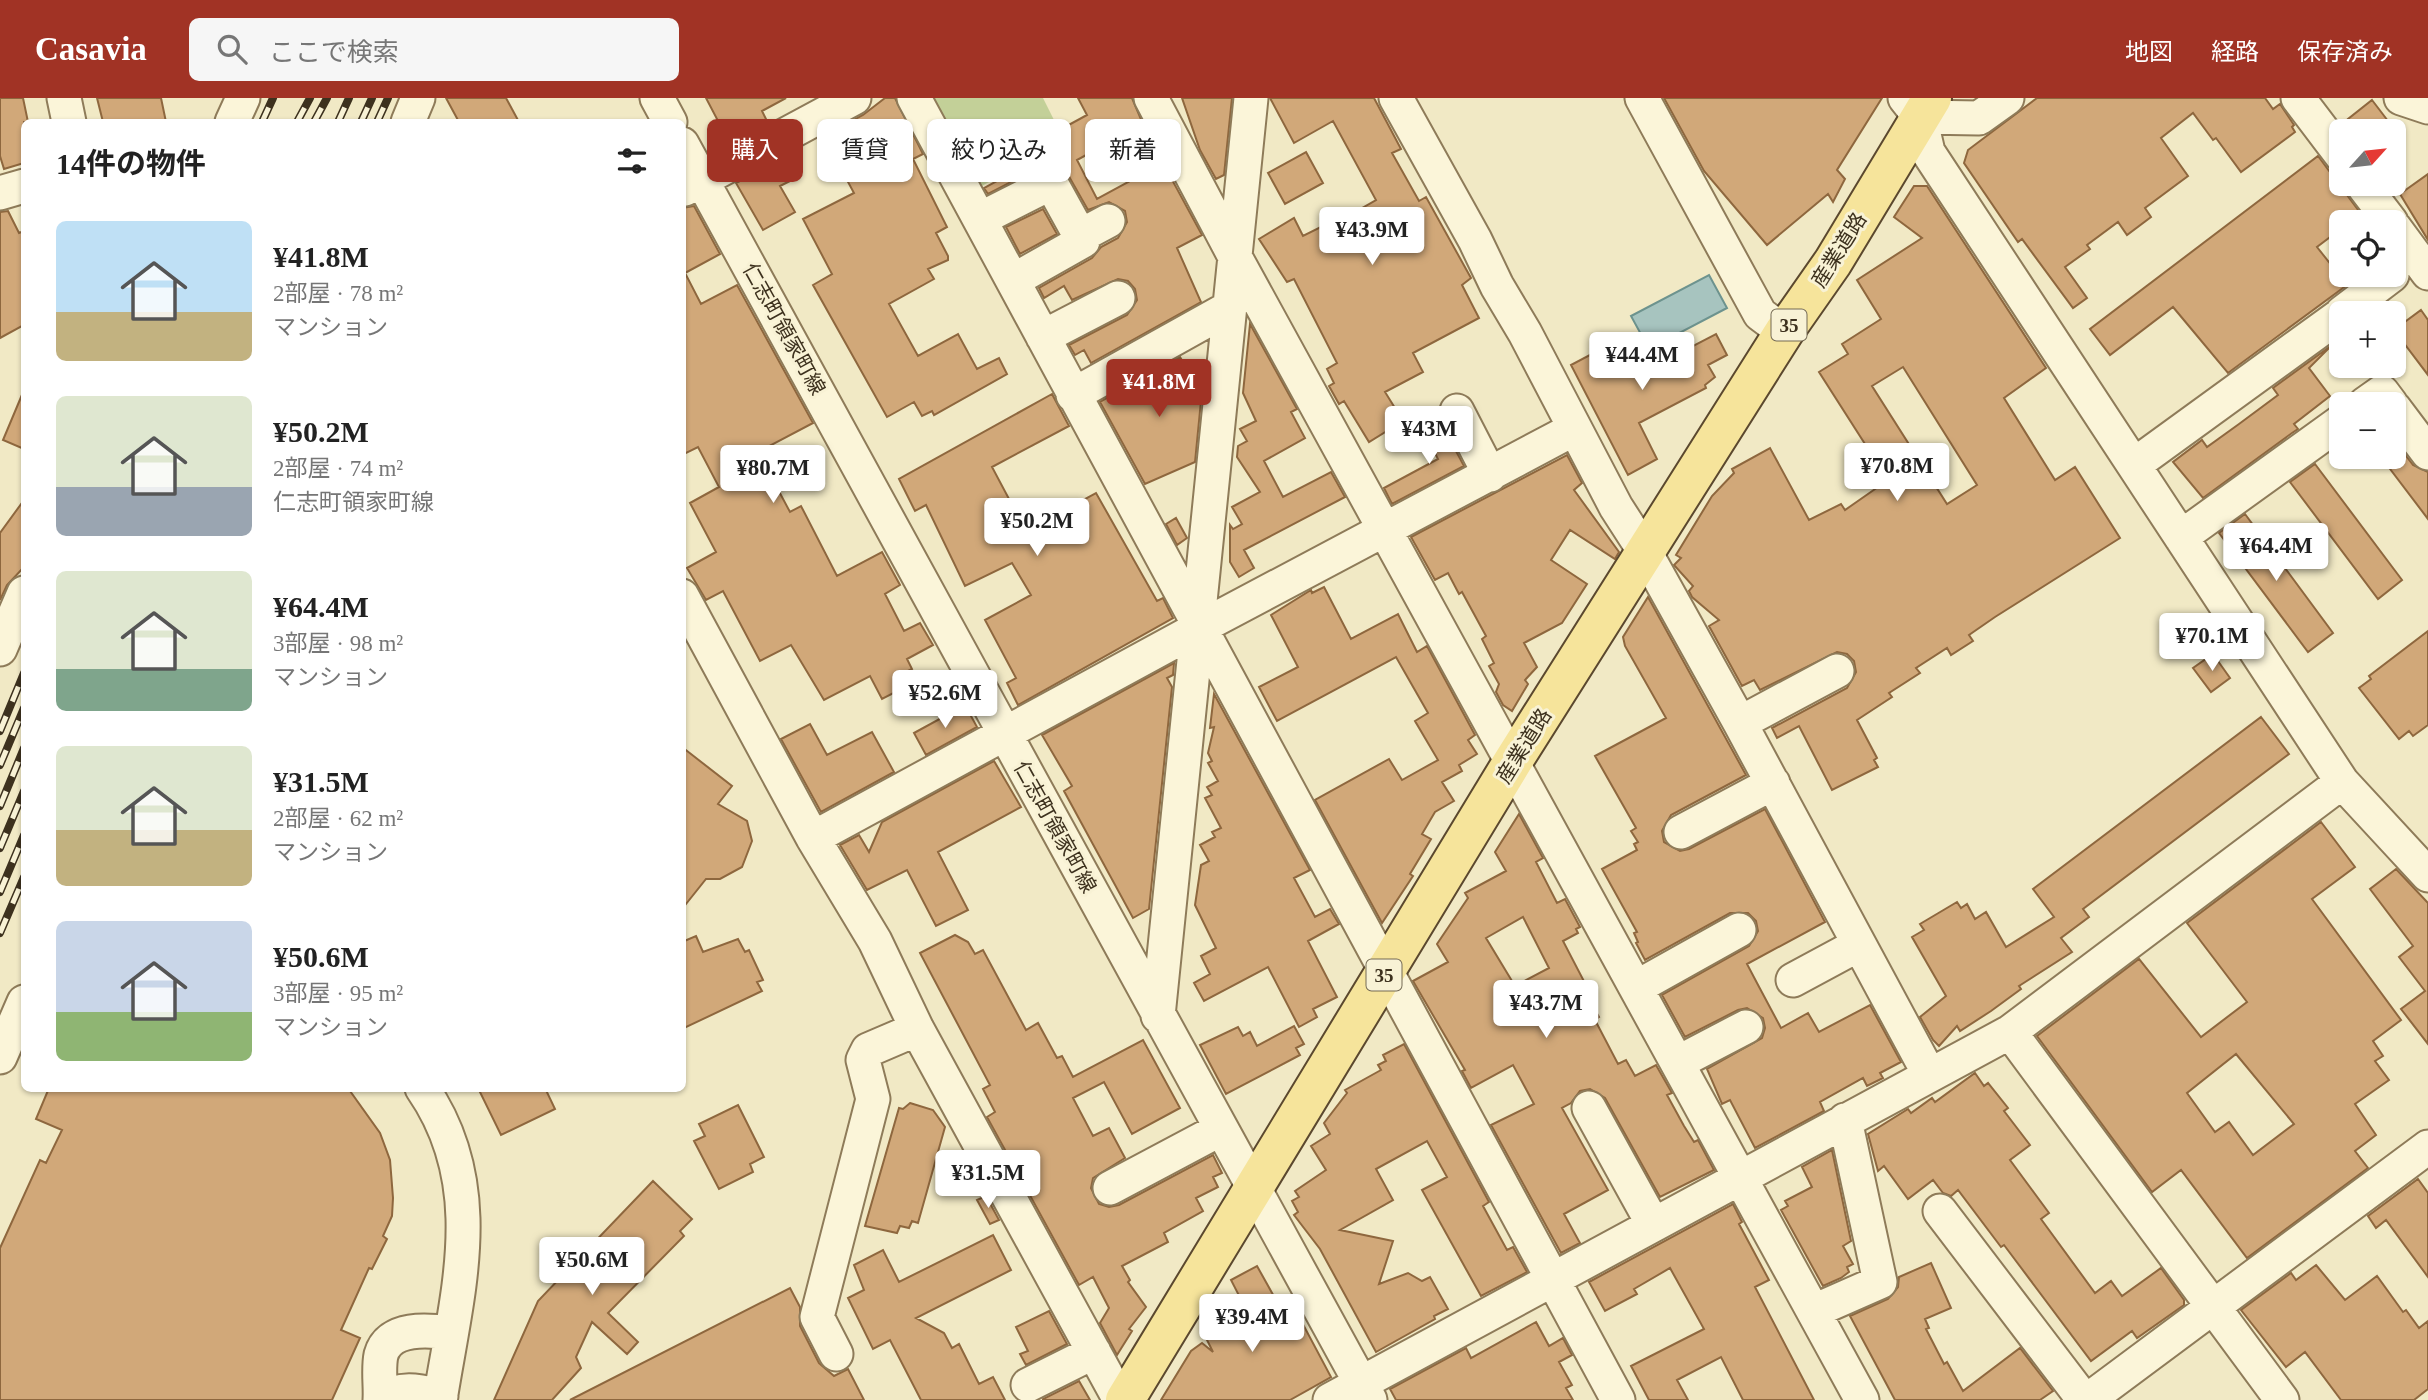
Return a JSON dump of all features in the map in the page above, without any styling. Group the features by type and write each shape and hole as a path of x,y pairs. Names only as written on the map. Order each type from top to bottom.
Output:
{"main road":[{"name":"産業道路","path":"1123,1400 1513,761 1784,332 1833,262 1919,104"}],"street":[{"path":"64,98 68,119"},
{"path":"233,119 243,98"},
{"path":"657,98 671,119"},
{"path":"669,98 672,119"},
{"path":"693,185 854,98"},
{"path":"914,98 1618,1400"},
{"path":"1152,98 1234,255 1862,1400"},
{"path":"1158,1016 1251,98"},
{"path":"1396,98 1475,240 1616,507 1646,552 1929,1074"},
{"path":"1642,98 1760,314 1784,332"},
{"path":"2007,98 1979,118 1919,104 1928,152 2342,782 2428,875"},
{"path":"2298,98 2329,139"},
{"path":"2401,98 2428,107"},
{"name":"仁志町領家町線","path":"686,159 693,185 1005,736 1365,1392"},
{"path":"980,219 1051,183 1094,228 1083,241 1014,280"},
{"path":"0,193 21,187"},
{"path":"2371,196 2382,210"},
{"path":"2361,301 2412,265"},
{"path":"1043,337 1118,298"},
{"path":"1073,395 1229,308"},
{"path":"2134,466 2329,324"},
{"path":"1457,411 1490,475"},
{"path":"2406,423 2428,453"},
{"path":"813,838 1005,736 1199,628 1574,429"},
{"path":"2181,537 2329,430"},
{"path":"0,649 21,600"},
{"path":"686,603 813,838 875,941 916,1029 1123,1400"},
{"path":"1740,723 1837,671"},
{"path":"1330,1400 1365,1392 1552,1280 2010,1032 2342,782"},
{"path":"1681,832 1773,783"},
{"path":"1637,987 1739,930"},
{"path":"1793,980 1858,945"},
{"path":"0,1057 21,1009"},
{"path":"1679,1062 1746,1027"},
{"path":"836,1354 817,1317 873,1100 863,1060 868,1050 916,1029"},
{"path":"2010,1032 2282,1400"},
{"path":"381,1400 394,1391 416,1391 440,1398 465,1241 460,1170 439,1113 425,1092"},
{"path":"1590,1108 1653,1224"},
{"path":"1814,1311 1880,1282 1845,1120"},
{"path":"1110,1188 1221,1129"},
{"path":"1940,1211 2086,1400 2214,1308 2428,1147"},
{"path":"381,1400 381,1355 387,1343 401,1334 423,1329 450,1333"},
{"path":"1028,1385 1094,1352"}],"green space":[{"path":"927,98 1043,98 1054,119 938,119"},
{"path":"972,182 989,182 976,189"}],"water":[{"path":"1709,275 1727,308 1649,349 1631,316"}],"building":[{"path":"0,98 23,98 27,119 21,119 21,164 4,169 0,156"},
{"path":"97,98 161,98 165,119 102,119"},
{"path":"446,98 506,98 517,119 457,119"},
{"path":"706,98 786,98 762,111 766,119 717,119"},
{"path":"885,98 895,98 906,119 855,119"},
{"path":"1078,98 1132,98 1141,119 1085,119 1085,156 1077,160 1085,176 1085,182 1088,182 1097,199 1128,182 1173,182 1202,235 1177,248 1201,302 1091,363 1084,350 1075,355 1069,345 1127,315 1137,300 1135,289 1128,281 1118,279 1072,300 1064,286 1044,298 1039,288 1092,258 1101,247 1118,238 1127,222 1125,211 1109,202 1088,210 1071,180 1071,124 1087,115"},
{"path":"1182,98 1232,98 1224,175 1216,179 1200,150"},
{"path":"1270,98 1374,98 1401,149 1392,153 1419,201 1426,197 1471,278 1462,285 1479,318 1413,353 1423,372 1385,392 1403,421 1369,442 1344,401 1339,404 1329,386 1334,383 1327,369 1337,363 1294,279 1287,282 1259,239 1294,218 1303,236 1339,218 1341,220 1376,200 1333,121 1294,143"},
{"path":"1664,98 1882,98 1837,170 1845,179 1833,202 1828,194 1767,245 1704,171"},
{"path":"2037,98 2265,98 2273,109 2280,104 2294,125 2292,127 2295,132 2241,172 2193,113 2161,138 2188,176 2145,208 2151,217 2127,235 2118,222 2087,245 2090,249 2065,267 2087,298 2073,308 2022,239 2018,242 1964,163 1968,150"},
{"path":"2372,100 2386,119 2348,119"},
{"path":"913,134 923,154 913,159"},
{"path":"1306,152 1323,183 1285,204 1268,173"},
{"path":"2318,156 2329,171 2329,196 2348,196 2358,210 2329,210 2329,238 2317,247 2329,262 2329,287 2344,287 2228,373 2173,307 2110,355 2090,329"},
{"path":"913,159 947,227 936,233 948,260 928,269 934,279 889,304 918,356 958,334 977,369 999,358 1007,374 934,415 932,411 922,416 914,402 887,417 813,285 832,274 803,219 854,193 848,182 913,182"},
{"path":"2428,174 2428,240 2401,196 2406,196 2406,190"},
{"path":"788,182 780,186 795,212 763,230 736,183"},
{"path":"995,182 1011,182 988,194 984,188"},
{"path":"1914,186 1927,186 2046,368 2004,398 2055,480 2075,467 2120,538 1969,635 1973,641 1951,655 1947,648 1916,668 1920,673 1889,693 1892,697 1857,720 1877,758 1874,760 1878,767 1832,790 1799,726 1777,738 1772,728 1847,688 1856,672 1854,661 1847,654 1837,652 1760,690 1754,680 1742,686 1709,626 1719,620 1692,597 1689,591 1693,586 1674,565 1681,558 1676,555 1712,496 1734,473 1732,469 1770,448 1809,520 1841,504 1845,510 1888,480 1819,372 1848,354 1842,344 1881,319 1857,280 1922,238 1894,217","holes":["1903,367 1977,485 1947,504 1872,386"]},
{"path":"694,206 720,254 686,272 686,207"},
{"path":"1043,209 1057,234 1020,254 1006,227"},
{"path":"8,211 19,233 21,232 21,327 0,338 0,212"},
{"path":"686,275 701,304 737,285 813,423 758,452 790,512 801,506 837,576 882,552 900,585 885,594 904,631 920,623 933,645 907,659 912,669 904,673 911,684 882,699 870,676 824,700 791,645 760,661 723,591 706,600 687,568 716,552 690,503 719,487 698,447 686,453"},
{"path":"2421,310 2428,320 2428,375 2406,346 2406,321"},
{"path":"1250,324 1297,409 1291,412 1305,438 1264,461 1283,497 1331,472 1345,497 1244,550 1254,568 1239,577 1230,562 1230,525 1233,529 1242,524 1232,507 1260,492 1237,457 1238,446 1247,441 1240,429 1256,421 1243,393"},
{"path":"1716,334 1727,355 1708,365 1715,377 1705,385 1706,388 1639,423 1657,459 1628,475 1571,365 1605,347 1612,358 1637,345 1649,369"},
{"path":"2329,347 2309,368 2329,397 2294,424 2298,429 2203,498 2173,462 2202,440 2207,447 2239,424 2278,395 2273,388"},
{"path":"1180,357 1187,369 1204,370 1195,462 1145,484 1100,402"},
{"path":"1052,394 1069,426 992,467 1026,531 1096,493 1157,601 1163,598 1173,618 1018,705 1007,683 1016,678 985,620 1031,595 1012,563 965,586 926,505 915,511 899,479"},
{"path":"21,397 21,448 3,440"},
{"path":"1440,421 1464,466 1392,504 1384,488 1438,459 1423,430"},
{"path":"1567,455 1582,483 1574,490 1619,552 1615,559 1570,530 1551,560 1587,584 1562,623 1524,643 1537,667 1525,680 1528,684 1512,711 1503,705 1496,692 1499,684 1489,666 1494,663 1482,639 1486,636 1462,592 1459,594 1448,573 1435,580 1411,537"},
{"path":"2406,456 2413,465 2428,472 2428,519 2390,469 2406,469"},
{"path":"2315,464 2402,580 2378,599 2290,482"},
{"path":"21,504 21,570 7,585 0,600 0,533"},
{"path":"2245,514 2333,633 2308,652 2219,533"},
{"path":"1176,518 1187,538 1177,545 1166,524"},
{"path":"1324,587 1351,639 1398,614 1417,652 1427,646 1475,735 1468,740 1477,754 1459,765 1462,771 1442,782 1454,801 1435,812 1422,834 1431,839 1410,874 1413,876 1382,923 1315,800 1389,759 1402,780 1438,760 1415,721 1428,713 1396,657 1277,721 1259,687 1298,667 1271,615 1311,590 1312,593"},
{"path":"1648,597 1746,775 1671,815 1662,831 1664,842 1680,851 1689,849 1765,809 1825,922 1747,964 1781,1028 1808,1013 1819,1032 1870,1005 1901,1062 1880,1073 1883,1078 1867,1086 1863,1078 1820,1102 1824,1111 1755,1148 1730,1100 1722,1104 1707,1069 1762,1038 1765,1028 1763,1018 1747,1008 1738,1010 1685,1037 1662,995 1749,946 1758,931 1756,921 1748,913 1730,913 1645,960 1636,943 1638,942 1634,933 1637,932 1602,869 1637,850 1634,844 1638,842 1631,831 1636,828 1595,756 1666,718 1625,646 1623,637"},
{"path":"2428,631 2428,725 2413,736 2409,731 2399,739 2359,688 2371,679 2369,676"},
{"path":"2213,654 2230,678 2211,692 2193,668"},
{"path":"1174,663 1173,675 1167,678 1172,687 1149,909 1133,918 1064,791 1072,786 1042,735"},
{"path":"1214,694 1310,870 1294,878 1315,917 1330,909 1339,924 1308,941 1337,997 1313,1009 1317,1017 1299,1027 1268,967 1204,1001 1194,983 1210,974 1201,956 1216,948 1195,905 1201,865 1209,861 1200,845 1215,837 1212,832 1221,828 1205,798 1212,795 1207,787 1218,781 1208,763 1212,761 1208,753 1214,727 1210,728"},
{"path":"965,705 977,727 926,755 914,733"},
{"path":"2261,717 2289,754 2083,909 2089,917 2061,938 2072,952 2019,986 2021,989 1960,1031 1957,1026 1939,1046 1920,1017 1946,996 1912,937 1924,930 1920,924 1957,902 1961,908 1967,904 1975,919 1986,912 2006,947 2054,917 2033,889"},
{"path":"810,724 827,755 872,732 894,772 821,812 781,739"},
{"path":"686,750 732,786 718,804 747,821 752,841 742,867 720,879 706,879 686,904"},
{"path":"994,761 1021,807 938,852 968,910 936,926 907,870 867,890 840,845 859,835 869,852 882,822"},
{"path":"1519,814 1543,858 1536,862 1557,903 1565,899 1580,927 1576,929 1578,933 1563,941 1588,989 1584,991 1599,1017 1595,1020 1618,1064 1626,1060 1635,1076 1656,1065 1672,1093 1667,1095 1684,1126 1694,1142 1698,1140 1714,1170 1660,1197 1605,1098 1590,1089 1580,1091 1571,1103 1562,1108 1608,1190 1564,1214 1580,1243 1561,1253 1491,1125 1534,1104 1513,1065 1471,1088 1462,1071 1465,1070 1413,981 1448,962 1437,944 1468,898 1465,893 1506,871 1495,852","holes":["1523,917 1549,968 1515,986 1486,938"]},
{"path":"2321,822 2355,867 2312,899 2401,1020 2373,1041 2383,1056 2375,1061 2389,1080 2355,1104 2376,1135 2355,1151 2368,1168 2247,1258 2181,1170 2152,1192 2037,1036 2139,959 2201,1037 2247,1002 2187,923","holes":["2236,1054 2294,1124 2253,1155 2229,1122 2215,1132 2187,1093"]},
{"path":"2396,869 2428,903 2428,1044 2401,1009 2425,991 2399,957 2413,946 2370,889"},
{"path":"955,935 968,942 975,954 983,950 1026,1030 1038,1023 1057,1058 1062,1056 1073,1077 1143,1040 1180,1108 1132,1134 1104,1082 1073,1098 1093,1136 1109,1128 1125,1158 1093,1178 1091,1188 1099,1204 1109,1207 1119,1205 1213,1155 1222,1173 1213,1177 1218,1187 1196,1198 1203,1211 1164,1233 1168,1242 1122,1266 1130,1280 1128,1282 1146,1307 1129,1329 1132,1331 1117,1355 1100,1323 1109,1308 1093,1277 1079,1285 987,1117 995,1112 983,1089 990,1085 920,953"},
{"path":"696,936 703,952 738,939 745,952 749,950 763,980 757,982 762,991 686,1027 686,940"},
{"path":"1294,1026 1304,1044 1296,1048 1300,1055 1226,1094 1200,1045 1238,1027 1243,1036 1250,1032 1257,1046"},
{"path":"1404,1044 1489,1202 1483,1206 1507,1250 1513,1247 1527,1272 1481,1296 1422,1190 1447,1177 1427,1141 1376,1169 1393,1200 1340,1230 1393,1241 1379,1284 1408,1273 1422,1281 1430,1277 1448,1309 1376,1352 1320,1249 1294,1215 1298,1212 1292,1201 1299,1197 1295,1191 1326,1170 1311,1146 1330,1134 1324,1123 1347,1093 1345,1090 1381,1070 1378,1065 1386,1061 1383,1055"},
{"path":"1975,1073 1984,1086 1988,1083 2008,1108 2004,1111 2030,1145 2010,1160 2049,1213 2041,1219 2095,1293 2111,1281 2122,1296 2161,1268 2184,1300 2184,1305 2137,1338 2132,1331 2091,1361 2004,1245 2001,1247 1958,1190 1951,1196 1943,1193 1933,1180 1908,1199 1884,1166 1878,1171 1868,1134 1908,1109 1911,1113 1932,1098 1935,1102"},
{"path":"47,1092 351,1092 380,1133 390,1160 392,1216 383,1236 387,1239 372,1269 369,1268 341,1330 360,1338 332,1400 0,1400 0,1248 40,1160 46,1163 62,1130 36,1119"},
{"path":"480,1092 547,1092 555,1109 501,1135"},
{"path":"910,1103 933,1110 945,1127 918,1223 912,1221 909,1228 900,1226 897,1233 865,1226 899,1108 903,1109"},
{"path":"738,1105 764,1157 750,1164 753,1172 719,1189 694,1141 705,1136 699,1124"},
{"path":"1832,1150 1851,1241 1843,1246 1853,1264 1847,1267 1849,1272 1841,1278 1823,1286 1781,1210 1788,1206 1785,1201 1812,1187 1802,1167"},
{"path":"2418,1179 2428,1193 2428,1277 2386,1220 2376,1228 2368,1216"},
{"path":"653,1181 692,1219 680,1231 684,1236 608,1313 638,1342 627,1354 592,1322 576,1357 581,1368 552,1400 494,1400 538,1301"},
{"path":"986,1196 999,1220 990,1224 977,1200"},
{"path":"1733,1204 1742,1222 1739,1224 1769,1280 1755,1287 1814,1400 1743,1400 1721,1357 1677,1380 1688,1400 1649,1400 1631,1366 1704,1329 1670,1268 1634,1289 1637,1294 1605,1311 1589,1282"},
{"path":"993,1235 1011,1270 916,1318 944,1333 952,1348 959,1344 979,1384 993,1377 1005,1400 921,1400 890,1340 873,1349 848,1298 864,1290 854,1265 883,1250 899,1282"},
{"path":"1931,1263 1951,1308 1925,1319 1929,1328 1926,1329 1944,1364 1947,1362 1963,1391 2020,1348 2053,1391 2040,1400 1895,1400 1850,1316 1888,1299 1898,1287 1899,1277"},
{"path":"2316,1265 2345,1300 2377,1276 2403,1312 2406,1310 2419,1328 2428,1321 2428,1389 2414,1400 2341,1400 2305,1352 2286,1367 2241,1310 2291,1273 2296,1280"},
{"path":"1257,1266 1286,1318 1297,1313 1331,1377 1290,1400 1161,1400 1191,1351 1202,1343 1213,1352 1206,1338 1249,1315 1231,1280"},
{"path":"790,1288 800,1307 800,1326 819,1363 834,1376 848,1369 864,1400 570,1400"},
{"path":"1049,1311 1067,1344 1026,1365 1020,1354 1028,1351 1016,1327"},
{"path":"1536,1322 1549,1346 1563,1338 1572,1355 1559,1362 1572,1385 1566,1388 1573,1400 1396,1400 1390,1389 1466,1348 1471,1358"},
{"path":"1079,1381 1090,1400 1043,1400 1043,1399"}],"railway":[{"path":"263,119 273,98"},
{"path":"299,119 310,98"},
{"path":"316,119 327,98"},
{"path":"339,119 349,98"},
{"path":"362,119 372,98"},
{"path":"378,119 388,98"},
{"path":"0,731 21,680"},
{"path":"0,765 21,715"},
{"path":"0,806 21,755"},
{"path":"0,848 21,798"},
{"path":"0,892 21,842"},
{"path":"0,933 21,884"}]}
